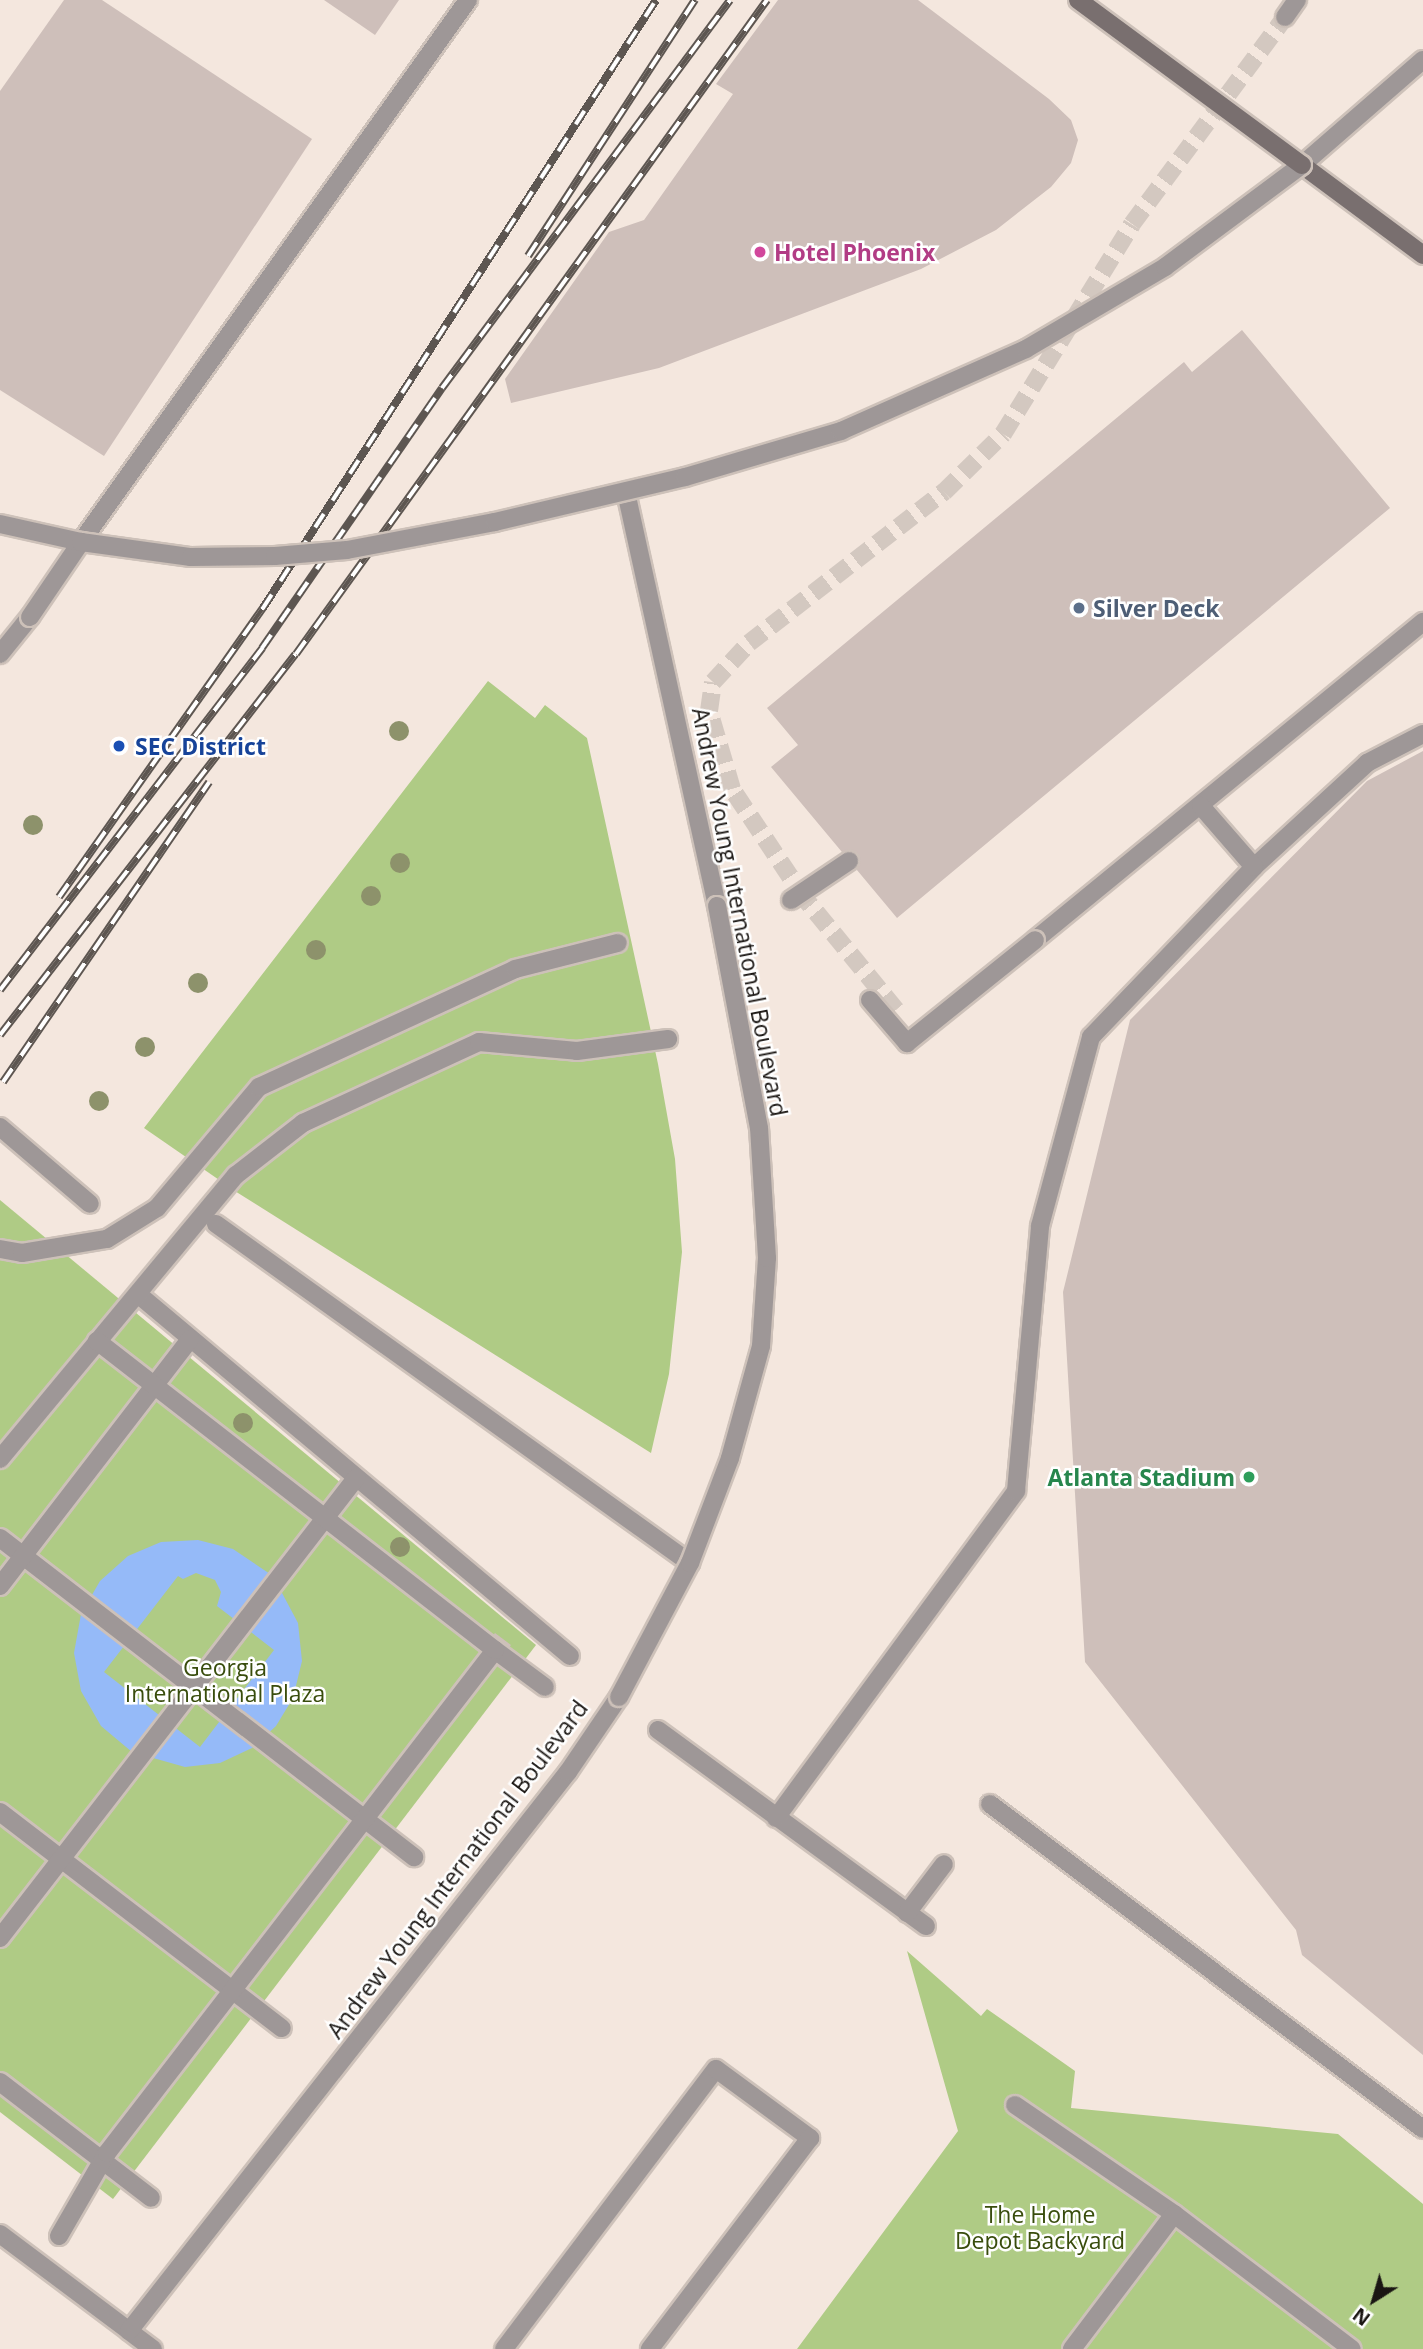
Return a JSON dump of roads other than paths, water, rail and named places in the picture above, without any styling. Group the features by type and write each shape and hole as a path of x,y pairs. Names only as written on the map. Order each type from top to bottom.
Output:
{"main road":[{"path":"1078,0 1423,255"}],"street":[{"path":"0,654 30,617 468,0"},
{"path":"1284,17 1297,0"},
{"path":"0,524 81,542 191,557 347,550 554,511 841,431 1026,349 1165,267 1302,165 1423,60"},
{"name":"Andrew Young International Boulevard","path":"129,2332 568,1772 619,1697 690,1563 730,1458 761,1346 767,1245 759,1128 732,973 626,492"},
{"path":"870,1000 907,1043 1201,806 1423,622"},
{"path":"776,1818 1016,1491 1040,1226 1091,1037 1254,867 1367,763 1423,734"},
{"path":"1201,806 1254,867"},
{"path":"791,900 849,861"},
{"path":"0,1249 22,1253 107,1239 157,1208 259,1087 515,970 618,943"},
{"path":"0,1459 236,1175 303,1123 479,1042 577,1051 668,1039"},
{"path":"0,1127 90,1204"},
{"path":"216,1224 690,1563"},
{"path":"139,1295 570,1656"},
{"path":"0,1586 190,1339"},
{"path":"97,1341 545,1687"},
{"path":"0,1938 192,1686 356,1478"},
{"path":"0,1538 414,1857"},
{"path":"59,2236 102,2161 495,1650"},
{"path":"658,1730 926,1926"},
{"path":"990,1804 1423,2129"},
{"path":"0,1812 282,2028"},
{"path":"906,1913 944,1864"},
{"path":"504,2349 716,2069 810,2138 650,2349"},
{"path":"0,2082 150,2198"},
{"path":"1015,2105 1174,2214 1352,2349"},
{"path":"1072,2349 1174,2214"},
{"path":"0,2234 153,2349"}],"water":[{"path":"198,1540 233,1549 273,1576 298,1623 302,1661 293,1698 276,1726 252,1748 220,1763 185,1767 132,1752 101,1726 81,1691 74,1653 81,1614 100,1581 128,1556 161,1542","holes":["196,1573 215,1580 221,1592 217,1606 274,1650 200,1747 104,1672 178,1576 183,1579"]}],"tunnel":[{"path":"896,1010 805,899 732,789 709,711 713,682 749,643 944,492 1003,434 1132,224 1285,17"}],"railway":[{"path":"59,897 263,608 656,0"},
{"path":"528,256 695,0"},
{"path":"0,990 262,648 442,388 730,0"},
{"path":"0,1035 296,654 767,0"},
{"path":"3,1082 209,782"}],"place":[{"name":"Hotel Phoenix","path":"760,252"},
{"name":"Silver Deck","path":"1079,608"},
{"name":"SEC District","path":"119,746"},
{"name":"Atlanta Stadium","path":"1249,1477"}],"park label":[{"name":"Georgia International Plaza","path":"225,1680"},
{"name":"The Home Depot Backyard","path":"1040,2227"}]}
